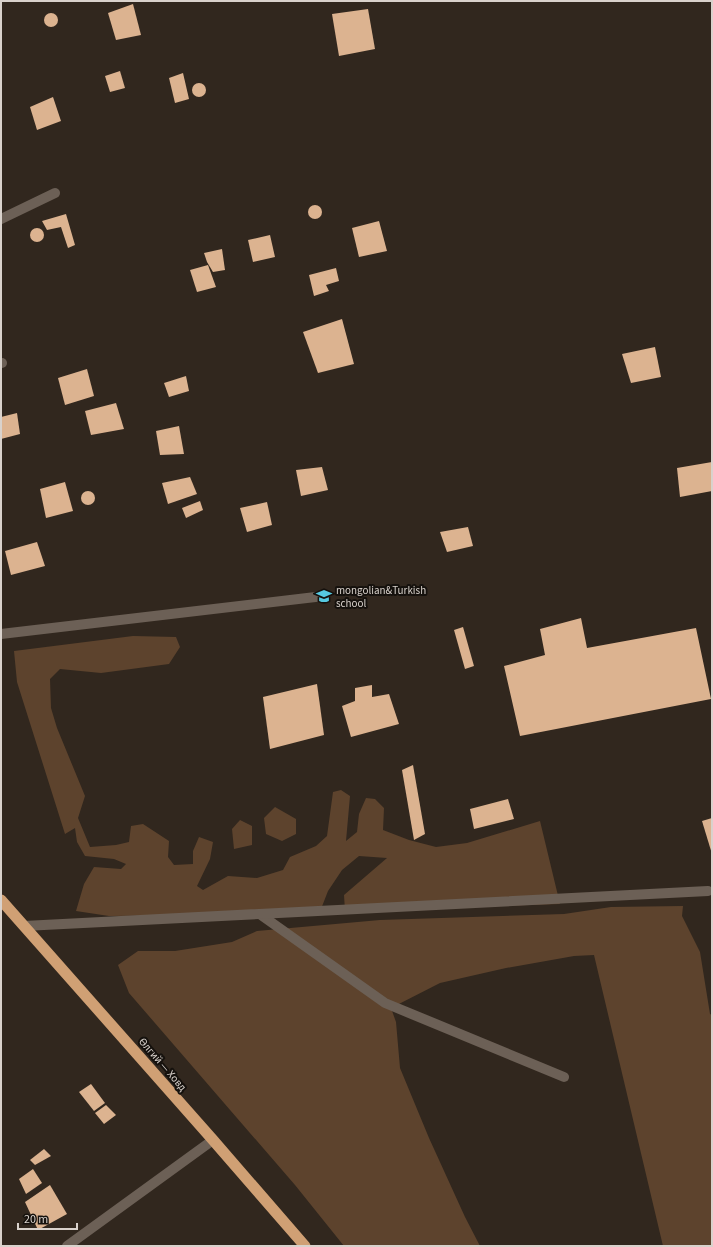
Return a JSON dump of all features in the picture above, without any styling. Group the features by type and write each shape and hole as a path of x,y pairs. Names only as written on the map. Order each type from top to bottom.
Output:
{"highway":[{"name":"Өлгий — Ховд","path":"1,900 214,1140 305,1246"}],"street":[{"path":"1,219 55,193"},
{"path":"1,634 324,596"},
{"path":"24,926 708,891"},
{"path":"261,914 385,1003 564,1077"},
{"path":"67,1246 214,1140"}],"shaded area":[{"path":"133,636 176,637 180,647 169,664 101,673 60,669 50,679 51,708 57,728 85,796 78,818 90,847 116,845 129,842 131,826 143,824 169,841 168,857 174,865 193,864 193,851 199,837 213,842 210,859 197,886 203,890 228,876 257,878 283,870 290,857 316,846 327,836 333,792 341,790 350,796 346,841 357,832 359,814 366,798 375,799 384,808 383,830 409,840 436,847 467,843 540,821 560,904 345,911 344,895 387,858 359,856 342,870 328,891 321,909 217,915 109,916 76,911 84,884 94,867 121,869 126,864 114,859 85,856 77,842 75,828 65,834 17,682 14,651"},
{"path":"275,807 296,819 296,834 282,841 266,834 264,818"},
{"path":"240,820 252,826 252,845 234,849 232,829"},
{"path":"683,906 682,916 700,952 710,1014 712,1015 712,1246 663,1246 594,955 574,956 506,968 440,983 391,1008 396,1022 400,1068 429,1138 480,1246 344,1246 295,1185 129,993 118,965 138,951 175,951 232,942 257,931 380,920 564,914 611,907"}],"building":[{"path":"133,4 141,35 116,40 108,13"},
{"path":"368,9 375,49 339,56 332,14"},
{"path":"48,13 54,13 58,17 58,23 54,27 48,27 44,23 44,17"},
{"path":"120,71 125,88 110,92 105,76"},
{"path":"183,73 189,99 175,103 169,78"},
{"path":"196,83 202,83 206,87 206,93 202,97 196,97 192,93 192,87"},
{"path":"53,97 61,121 37,130 30,107"},
{"path":"312,205 318,205 322,209 322,215 318,219 312,219 308,215 308,209"},
{"path":"66,214 75,245 68,248 61,227 47,230 42,221"},
{"path":"379,221 387,251 359,257 352,228"},
{"path":"34,228 40,228 44,232 44,238 40,242 34,242 30,238 30,232"},
{"path":"270,235 275,257 253,262 248,240"},
{"path":"222,249 225,270 213,272 204,253"},
{"path":"208,265 216,287 197,292 190,270"},
{"path":"336,268 339,281 326,285 329,291 314,296 309,275"},
{"path":"342,319 354,364 318,373 303,332"},
{"path":"655,347 661,377 631,383 622,354"},
{"path":"87,369 94,396 65,405 58,378"},
{"path":"186,376 189,391 169,397 164,383"},
{"path":"116,403 124,429 91,435 85,411"},
{"path":"17,413 20,434 1,439 1,417"},
{"path":"179,426 184,454 160,455 156,431"},
{"path":"712,462 712,491 680,497 677,468"},
{"path":"322,467 328,490 301,496 296,470"},
{"path":"190,477 197,494 168,504 162,483"},
{"path":"65,482 73,511 46,518 40,489"},
{"path":"85,491 91,491 95,495 95,501 91,505 85,505 81,501 81,495"},
{"path":"200,501 203,510 186,518 182,508"},
{"path":"267,502 272,525 247,532 240,508"},
{"path":"468,527 473,546 447,552 440,532"},
{"path":"37,542 45,566 11,575 5,551"},
{"path":"581,618 587,648 696,628 711,699 520,736 504,666 545,655 540,629"},
{"path":"463,627 474,666 465,669 454,630"},
{"path":"317,684 324,735 270,749 263,697"},
{"path":"372,685 372,697 389,694 399,724 351,737 342,706 355,701 355,688"},
{"path":"413,765 425,834 414,840 402,770"},
{"path":"508,799 514,819 474,829 470,809"},
{"path":"712,818 712,854 702,821"},
{"path":"91,1084 105,1103 94,1111 79,1092"},
{"path":"106,1105 116,1115 104,1124 95,1113"},
{"path":"44,1149 51,1156 35,1165 30,1160"},
{"path":"33,1169 42,1183 26,1194 19,1179"},
{"path":"50,1185 67,1214 38,1230 25,1202"}],"place":[{"name":"mongolian&Turkish school","path":"324,596"}]}
